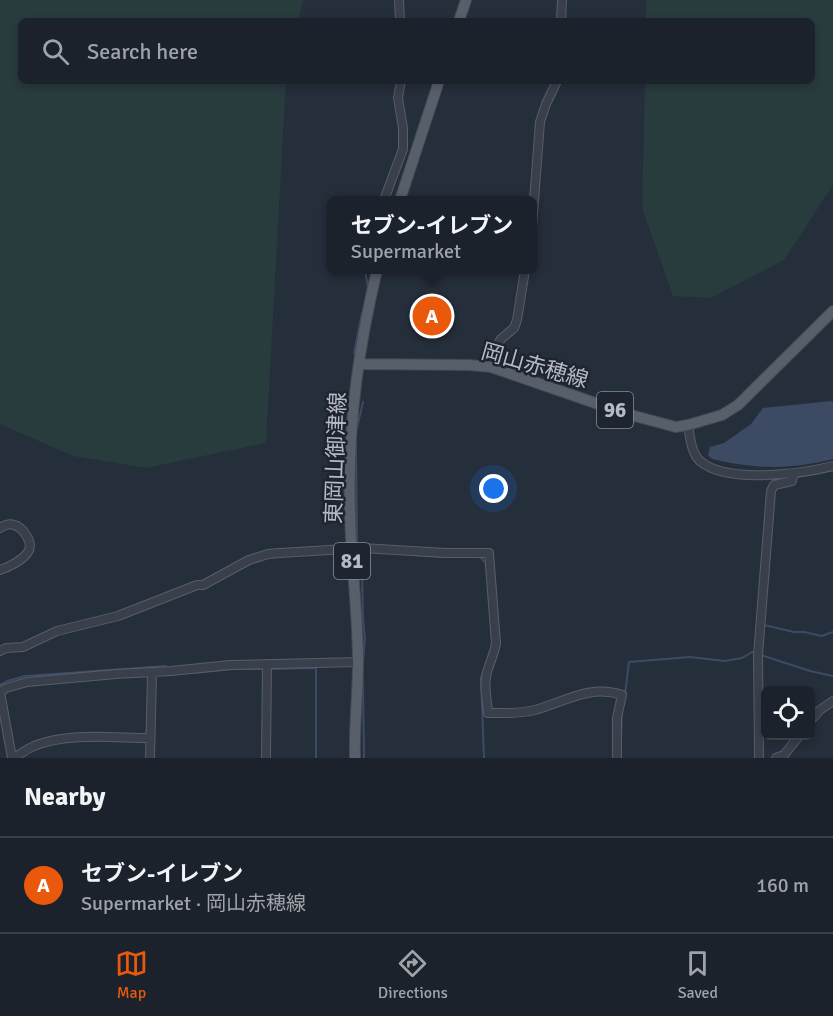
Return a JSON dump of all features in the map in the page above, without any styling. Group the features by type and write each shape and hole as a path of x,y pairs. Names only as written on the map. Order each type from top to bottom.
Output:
{"main road":[{"path":"460,18 466,0"},
{"path":"402,196 438,84"},
{"name":"東岡山御津線","path":"354,758 358,662 350,511 351,447 360,363 376,274"},
{"name":"岡山赤穂線","path":"360,363 469,364 491,367 627,414 676,427 722,415 738,405 833,311"}],"street":[{"path":"399,0 400,18"},
{"path":"561,18 562,0"},
{"path":"386,196 403,148 403,128 398,98 400,84"},
{"path":"534,196 540,122 556,84"},
{"path":"491,367 497,346 501,339 514,328 517,320 524,274"},
{"path":"688,425 693,449 698,459 710,468 738,474 759,475 794,473 833,466"},
{"path":"759,758 758,654 771,491 774,485 792,481 794,473"},
{"path":"0,528 3,525 15,525 29,540 30,548 27,554 0,570"},
{"path":"0,651 6,648 23,647 57,631 118,616 197,585 203,585 249,560 268,554 352,548 446,554 489,553 496,643 485,680 488,713 536,710 574,695 613,692 621,695 617,718 617,758"},
{"path":"150,738 71,738 49,741 32,747 13,758 0,692 27,682 231,665 267,667 358,662"},
{"path":"266,758 267,667"},
{"path":"150,758 152,672"},
{"path":"815,716 833,701"},
{"path":"776,758 784,755 795,740"}],"shaded area":[{"path":"0,0 303,0 299,18 18,18 18,84 286,84 266,443 146,468 73,456 0,424"},
{"path":"646,0 833,0 833,185 784,260 711,298 673,296 642,208 645,84 815,84 815,18 646,18"}],"water":[{"path":"833,402 833,459 802,465 772,467 712,459 708,455 710,447 724,443 751,424 763,408"}],"building":[{"path":"420,309 445,313 444,319 441,323 419,320"}],"waterway":[{"path":"366,274 368,287"},
{"path":"354,353 362,313"},
{"path":"357,428 363,402"},
{"path":"356,443 357,544"},
{"path":"359,554 365,638 363,662"},
{"path":"413,555 480,557 486,566"},
{"path":"764,625 822,636 833,632"},
{"path":"625,695 629,662 690,657 725,661 742,658 752,652 756,653"},
{"path":"761,655 833,676"},
{"path":"0,685 25,676 166,666"},
{"path":"484,758 481,678 485,666"},
{"path":"271,669 316,668 316,758"},
{"path":"193,673 265,669"},
{"path":"363,680 364,758"},
{"path":"621,740 622,712"}],"place":[{"name":"セブン-イレブン","path":"432,316"}]}
